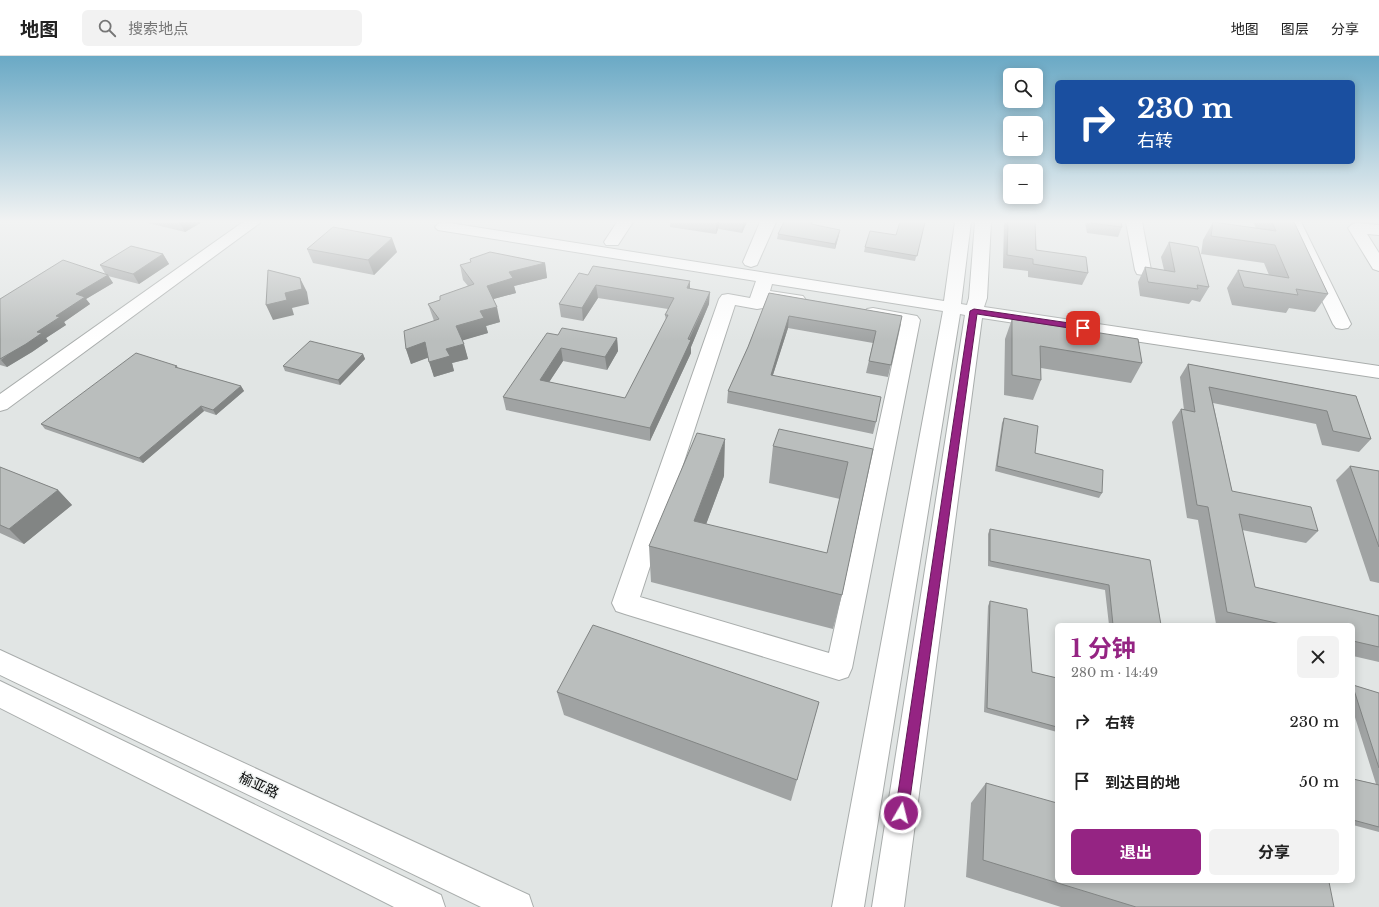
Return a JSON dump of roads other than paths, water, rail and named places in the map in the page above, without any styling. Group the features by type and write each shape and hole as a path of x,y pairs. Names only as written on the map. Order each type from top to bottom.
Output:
{"main road":[{"path":"0,404 199,262"},
{"path":"657,262 758,278 1379,357"},
{"path":"692,262 758,278 911,320 840,668 625,603 728,300 757,304 758,278 761,262"},
{"path":"888,907 964,303 963,262"},
{"path":"848,907 973,262"},
{"path":"1141,262 1143,270"},
{"path":"1312,262 1342,324"},
{"path":"964,303 1379,372"},
{"name":"榆亚路","path":"0,662 517,907"},
{"path":"0,694 429,907"}]}
